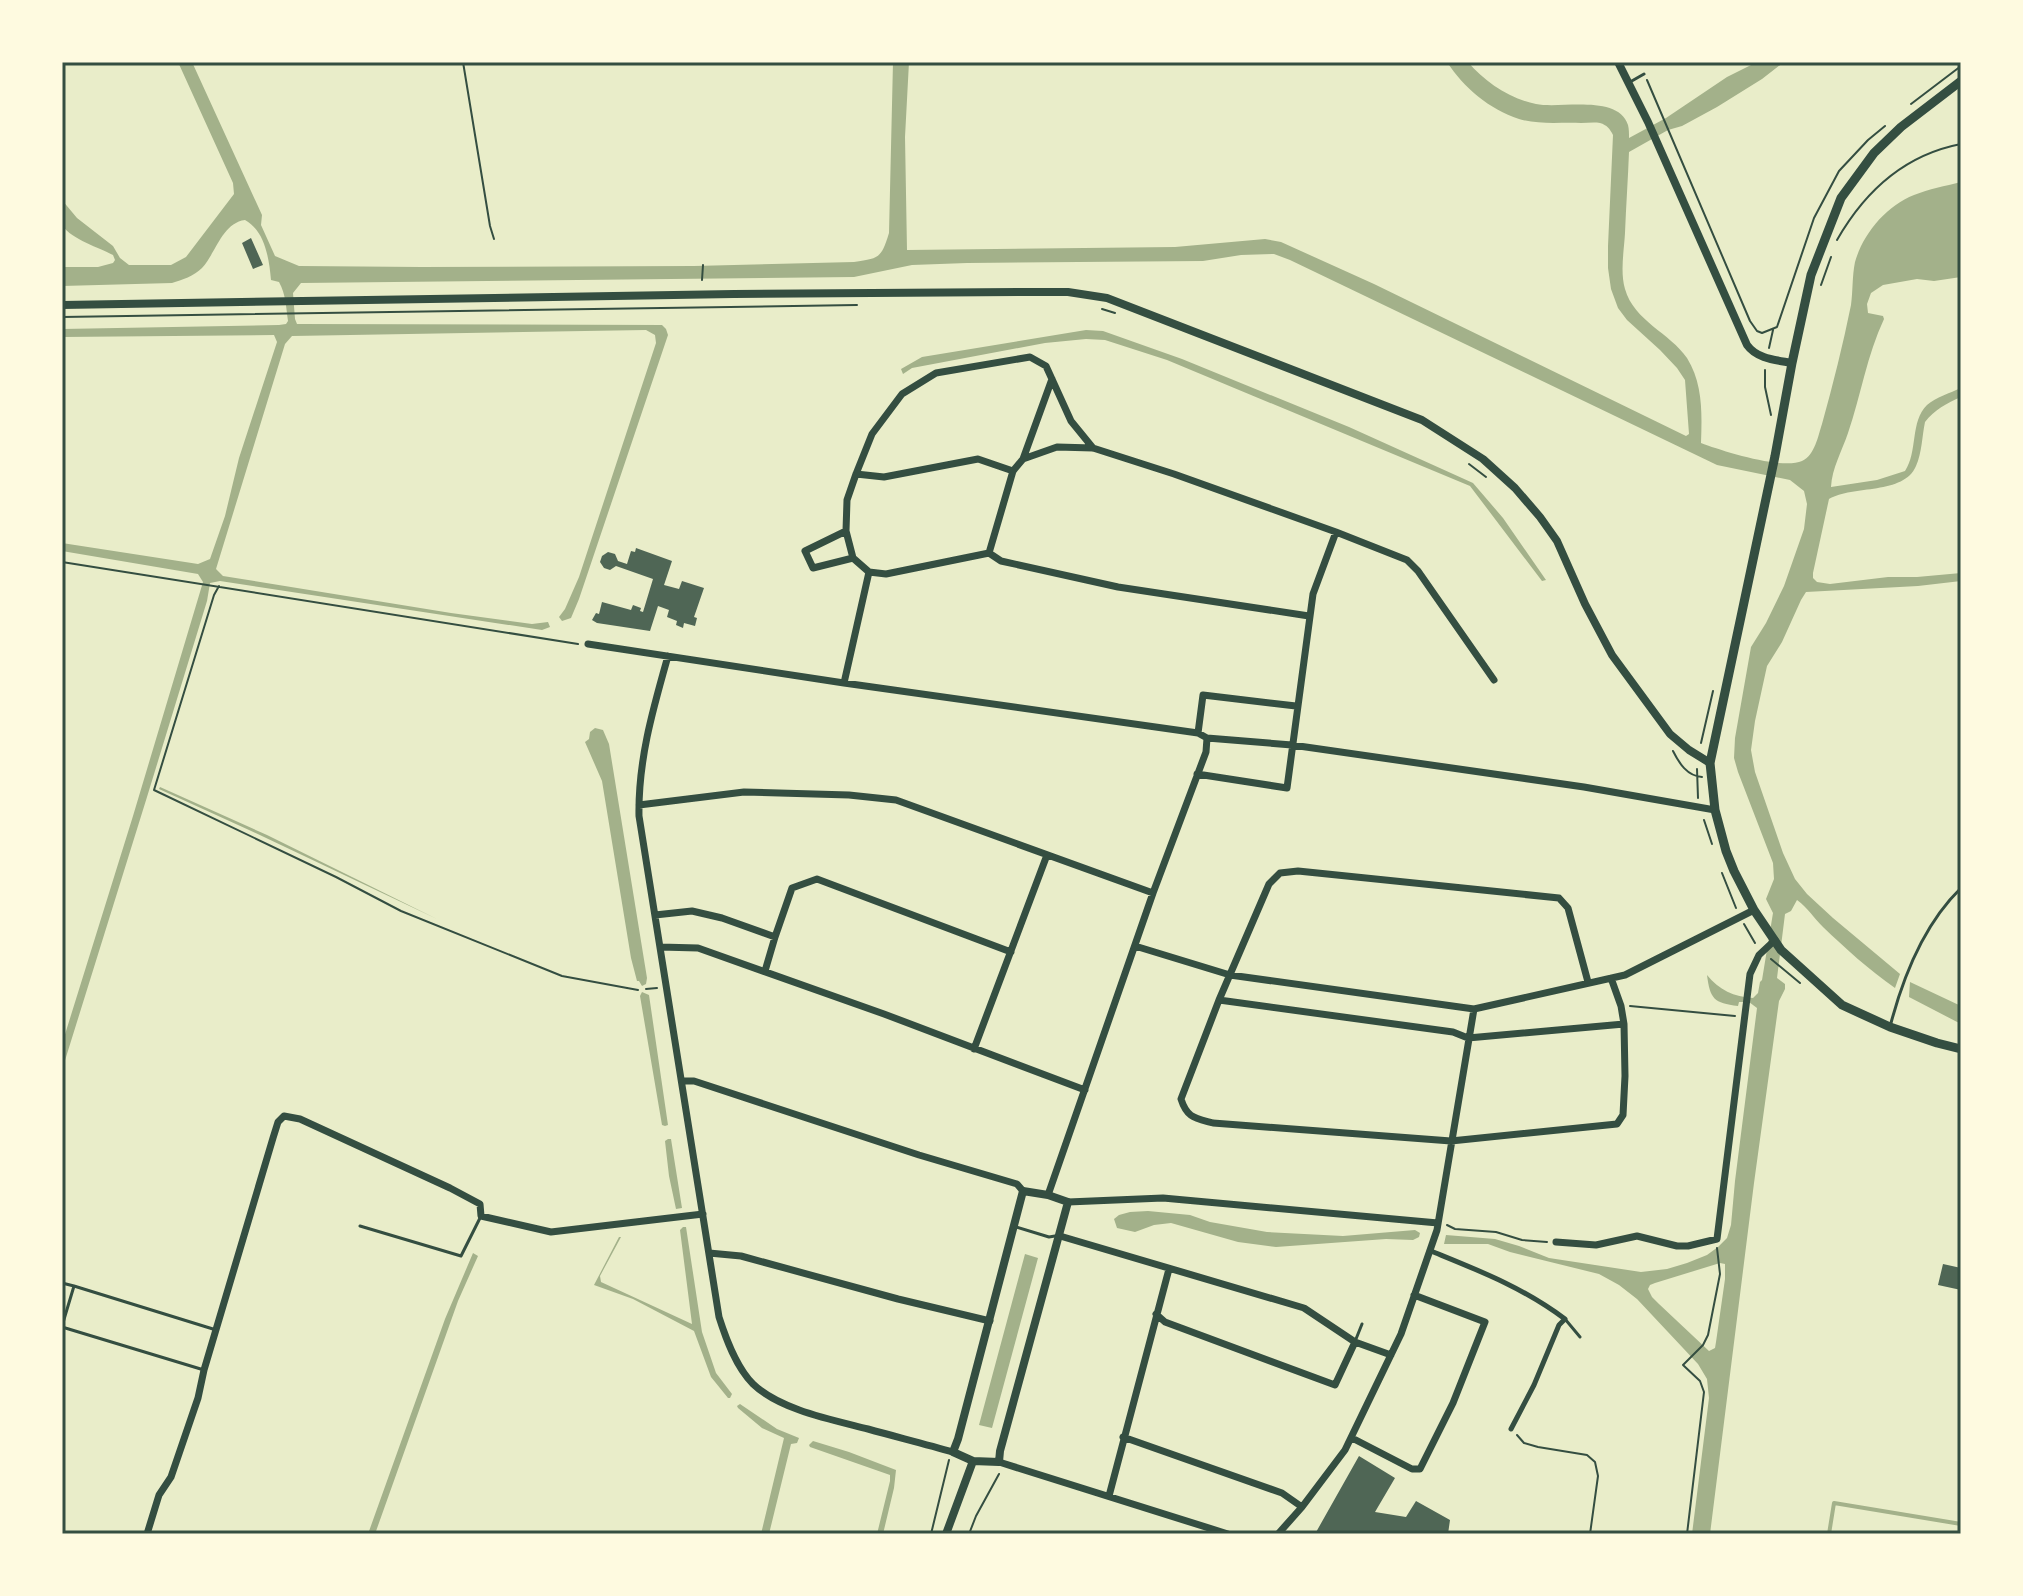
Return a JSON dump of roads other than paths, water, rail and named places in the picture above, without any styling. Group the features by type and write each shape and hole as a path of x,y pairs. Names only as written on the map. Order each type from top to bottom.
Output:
{"main road":[{"path":"1961,81 1901,127 1874,153 1841,198 1811,275 1710,763 1715,810 1726,851 1769,944 1781,950 1842,1005 1890,1027 1961,1049"}],"street":[{"path":"1618,62 1630,82 1747,345 1752,352 1792,363"},
{"path":"62,305 1030,292 1068,292 1107,298 1422,420 1483,459 1515,488 1557,541 1612,655 1670,734 1710,763"},
{"path":"1093,448 1071,421 1046,366 1030,357 936,373 902,394 872,434 847,500 846,531 853,558 869,572 886,574 989,553 1001,561 1118,587 1309,616"},
{"path":"989,553 1013,471 1023,459 1052,379"},
{"path":"1023,459 1057,447 1093,448 1174,474 1407,560 1418,571 1494,680"},
{"path":"856,474 884,477 978,459 1013,471"},
{"path":"846,531 805,551 813,568 853,558"},
{"path":"1197,774 1287,788 1313,594 1336,532"},
{"path":"844,683 869,572"},
{"path":"588,644 1198,733 1207,738 1292,745 1584,787 1715,810"},
{"path":"668,656 647,731 639,780 639,805 719,1317 730,1348 753,1383 787,1405 953,1452 973,1461 999,1462 1228,1534"},
{"path":"1198,733 1203,695 1296,706"},
{"path":"1048,1195 1153,893 1206,752 1207,738"},
{"path":"639,805 744,792 849,795 896,800 1153,893"},
{"path":"974,1049 1047,855"},
{"path":"1588,982 1568,908 1559,898 1298,871 1280,873 1269,884 1219,1000 1181,1099 1184,1109 1191,1117 1223,1124 1451,1141 1617,1124 1623,1115 1624,1024 1611,978"},
{"path":"765,971 792,888 817,879 1011,952"},
{"path":"1135,946 1230,975 1474,1009 1625,975 1754,910"},
{"path":"655,915 692,911 775,937"},
{"path":"1556,1242 1596,1245 1637,1236 1688,1246 1717,1239 1750,974 1759,955 1769,944"},
{"path":"660,947 698,948 1085,1090"},
{"path":"1219,1000 1453,1032 1468,1038 1624,1024"},
{"path":"1278,1534 1302,1507 1352,1438 1391,1355 1431,1251 1474,1009"},
{"path":"682,1081 694,1081 1017,1184 1023,1191 1068,1202 1163,1198 1438,1223"},
{"path":"147,1534 159,1495 171,1477 198,1398 275,1130 284,1116 300,1119 450,1188 480,1204 481,1216 551,1232 703,1214"},
{"path":"953,1452 1023,1191"},
{"path":"999,1462 1068,1202"},
{"path":"1060,1236 1304,1308 1355,1342 1391,1355"},
{"path":"1431,1251 1505,1282 1538,1299 1565,1319 1559,1325 1534,1385 1511,1429"},
{"path":"709,1253 741,1256 990,1321"},
{"path":"1109,1496 1169,1269"},
{"path":"1352,1438 1412,1469 1420,1469 1453,1403 1485,1322 1414,1295"},
{"path":"1156,1314 1165,1322 1335,1385 1355,1342"},
{"path":"1123,1437 1282,1493 1302,1507"},
{"path":"946,1534 973,1461"}],"lane":[{"path":"1630,82 1644,74"},
{"path":"1890,1027 1907,972 1927,931 1961,888"},
{"path":"360,1226 461,1256 481,1216"},
{"path":"1012,1226 1049,1237 1060,1236"},
{"path":"62,1283 216,1330"},
{"path":"74,1286 62,1326 204,1370"},
{"path":"1565,1319 1580,1337"},
{"path":"1355,1342 1362,1324"}],"waterway":[{"path":"1829,1534 1834,1503 1961,1524"}]}
